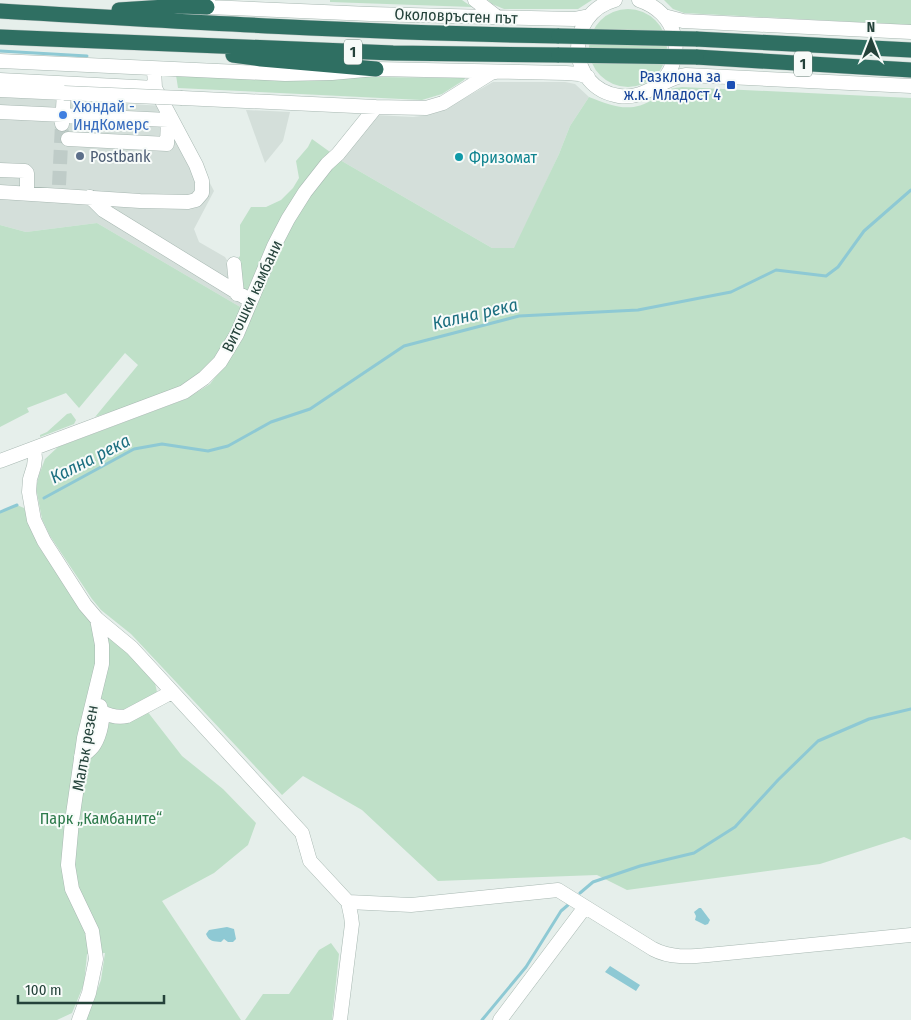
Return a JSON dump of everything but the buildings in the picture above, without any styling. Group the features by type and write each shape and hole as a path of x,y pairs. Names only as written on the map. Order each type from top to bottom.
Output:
{"highway":[{"path":"57,15 207,4"},
{"name":"Околовръстен път","path":"0,11 304,28 696,39 911,50"},
{"name":"1","path":"0,37 393,53 696,57 911,70"},
{"path":"147,42 260,59 376,69"}],"street":[{"path":"475,0 498,17"},
{"path":"615,0 602,5 589,16 581,30 577,46 580,63 588,77 596,86 608,93 626,97 643,94 672,78 686,75 911,86"},
{"path":"639,0 683,21 911,32"},
{"path":"207,4 370,14 574,19 589,16"},
{"path":"657,8 674,35 676,51 672,68 659,85"},
{"path":"0,61 285,74 332,73 376,69 566,73 588,77"},
{"path":"35,82 36,63"},
{"path":"49,83 50,64"},
{"path":"0,192 27,193 59,190 90,197 188,202 196,200 202,193 203,187 196,165 155,88 154,69"},
{"path":"0,90 376,108 426,108 443,103 499,71"},
{"path":"0,80 155,88"},
{"path":"63,120 64,93"},
{"name":"Витошки камбани","path":"0,461 184,392 204,378 220,362 237,334 288,219 305,192 376,108"},
{"path":"0,112 63,120 168,120 167,144 68,139"},
{"path":"0,170 25,171 27,173 27,193"},
{"path":"90,197 103,210 251,301"},
{"path":"234,264 238,294"},
{"path":"34,449 34,466 29,492 30,504 34,520 60,567 97,619 132,648 302,833 310,861 348,902 352,924 340,1020"},
{"name":"Малък резен","path":"79,1020 89,993 96,959 92,931 72,889 68,864 81,757 102,664 102,645 97,619"},
{"path":"102,712 109,715 127,716 172,692"},
{"path":"81,757 94,744 102,719 102,712 94,697"},
{"path":"348,902 411,905 558,890 653,949 661,953 679,956 708,955 911,935"},
{"path":"500,1020 586,907"}],"shaded area":[{"path":"493,82 565,82 575,84 589,97 570,126 515,248 492,248 340,160 375,115 413,117 428,115 442,111"},
{"path":"0,97 165,106 181,127 214,191 194,229 199,242 225,257 230,265 237,264 242,308 97,223 26,232 0,225"},
{"path":"246,110 290,112 283,141 265,163"}],"green space":[{"path":"330,0 462,0 472,7 330,2"},
{"path":"488,0 592,0 578,9 504,9 492,4"},
{"path":"664,0 911,0 911,25 684,13 673,9"},
{"path":"628,9 643,12 660,26 664,33 667,48 664,63 650,80 643,84 628,87 613,84 596,70 592,63 589,48 592,33 606,16 613,12"},
{"path":"176,75 465,78 442,94 422,100 178,88"},
{"path":"682,87 911,98 911,840 904,837 820,864 627,890 597,875 438,881 362,810 303,776 282,795 131,634 101,610 92,599 50,536 42,519 36,488 39,475 45,459 58,447 186,399 210,384 224,366 276,250 309,194 340,160 492,248 514,248 559,154 570,126 589,97 614,106 629,107 645,104 664,92"},
{"path":"312,139 330,152 317,168 250,290 240,293 237,259 240,256 240,225 251,207 266,207 281,200 293,188 299,178 296,161"},
{"path":"97,223 242,308 214,359 203,371 175,389 143,402 95,417 138,365 125,353 79,408 66,393 27,408 29,412 0,427 0,225 26,232"},
{"path":"71,413 76,420 74,424 40,437 40,435 47,432 67,414"},
{"name":"Парк „Камбаните“","path":"17,505 24,508 39,547 92,625 122,645 155,683 157,692 147,711 182,756 223,789 256,823 248,845 214,873 162,901 241,1020 86,1020 101,980 105,953 87,954 84,984 72,1013 57,1020 0,1020 0,512"},
{"path":"331,943 339,954 332,1020 245,1020 263,994 289,994 319,950"}],"water":[{"path":"699,908 710,920 708,924 705,925 695,920 694,912"},
{"path":"227,927 234,929 236,939 233,942 228,942 224,939 221,942 212,941 206,934 209,930"},
{"path":"610,966 640,985 636,991 605,972"}],"waterway":[{"path":"0,51 87,56"},
{"name":"Кална река","path":"44,498 134,449 162,444 208,451 228,446 271,422 310,409 404,346 519,316 638,310 731,292 776,270 826,276 838,267 864,231 911,190"},
{"name":"Кална река","path":"0,512 17,505"},
{"path":"580,893 593,882 640,866 694,853 735,827 778,780 818,741 869,719 911,709"},
{"path":"482,1020 526,967 561,911 568,905"}],"tunnel":[{"path":"59,185 62,124"}],"place":[{"name":"Разклона за ж.к. Младост 4","path":"731,85"},
{"name":"Хюндай - ИндКомерс","path":"63,115"},
{"name":"Postbank","path":"80,156"},
{"name":"Фризомат","path":"459,157"}]}
